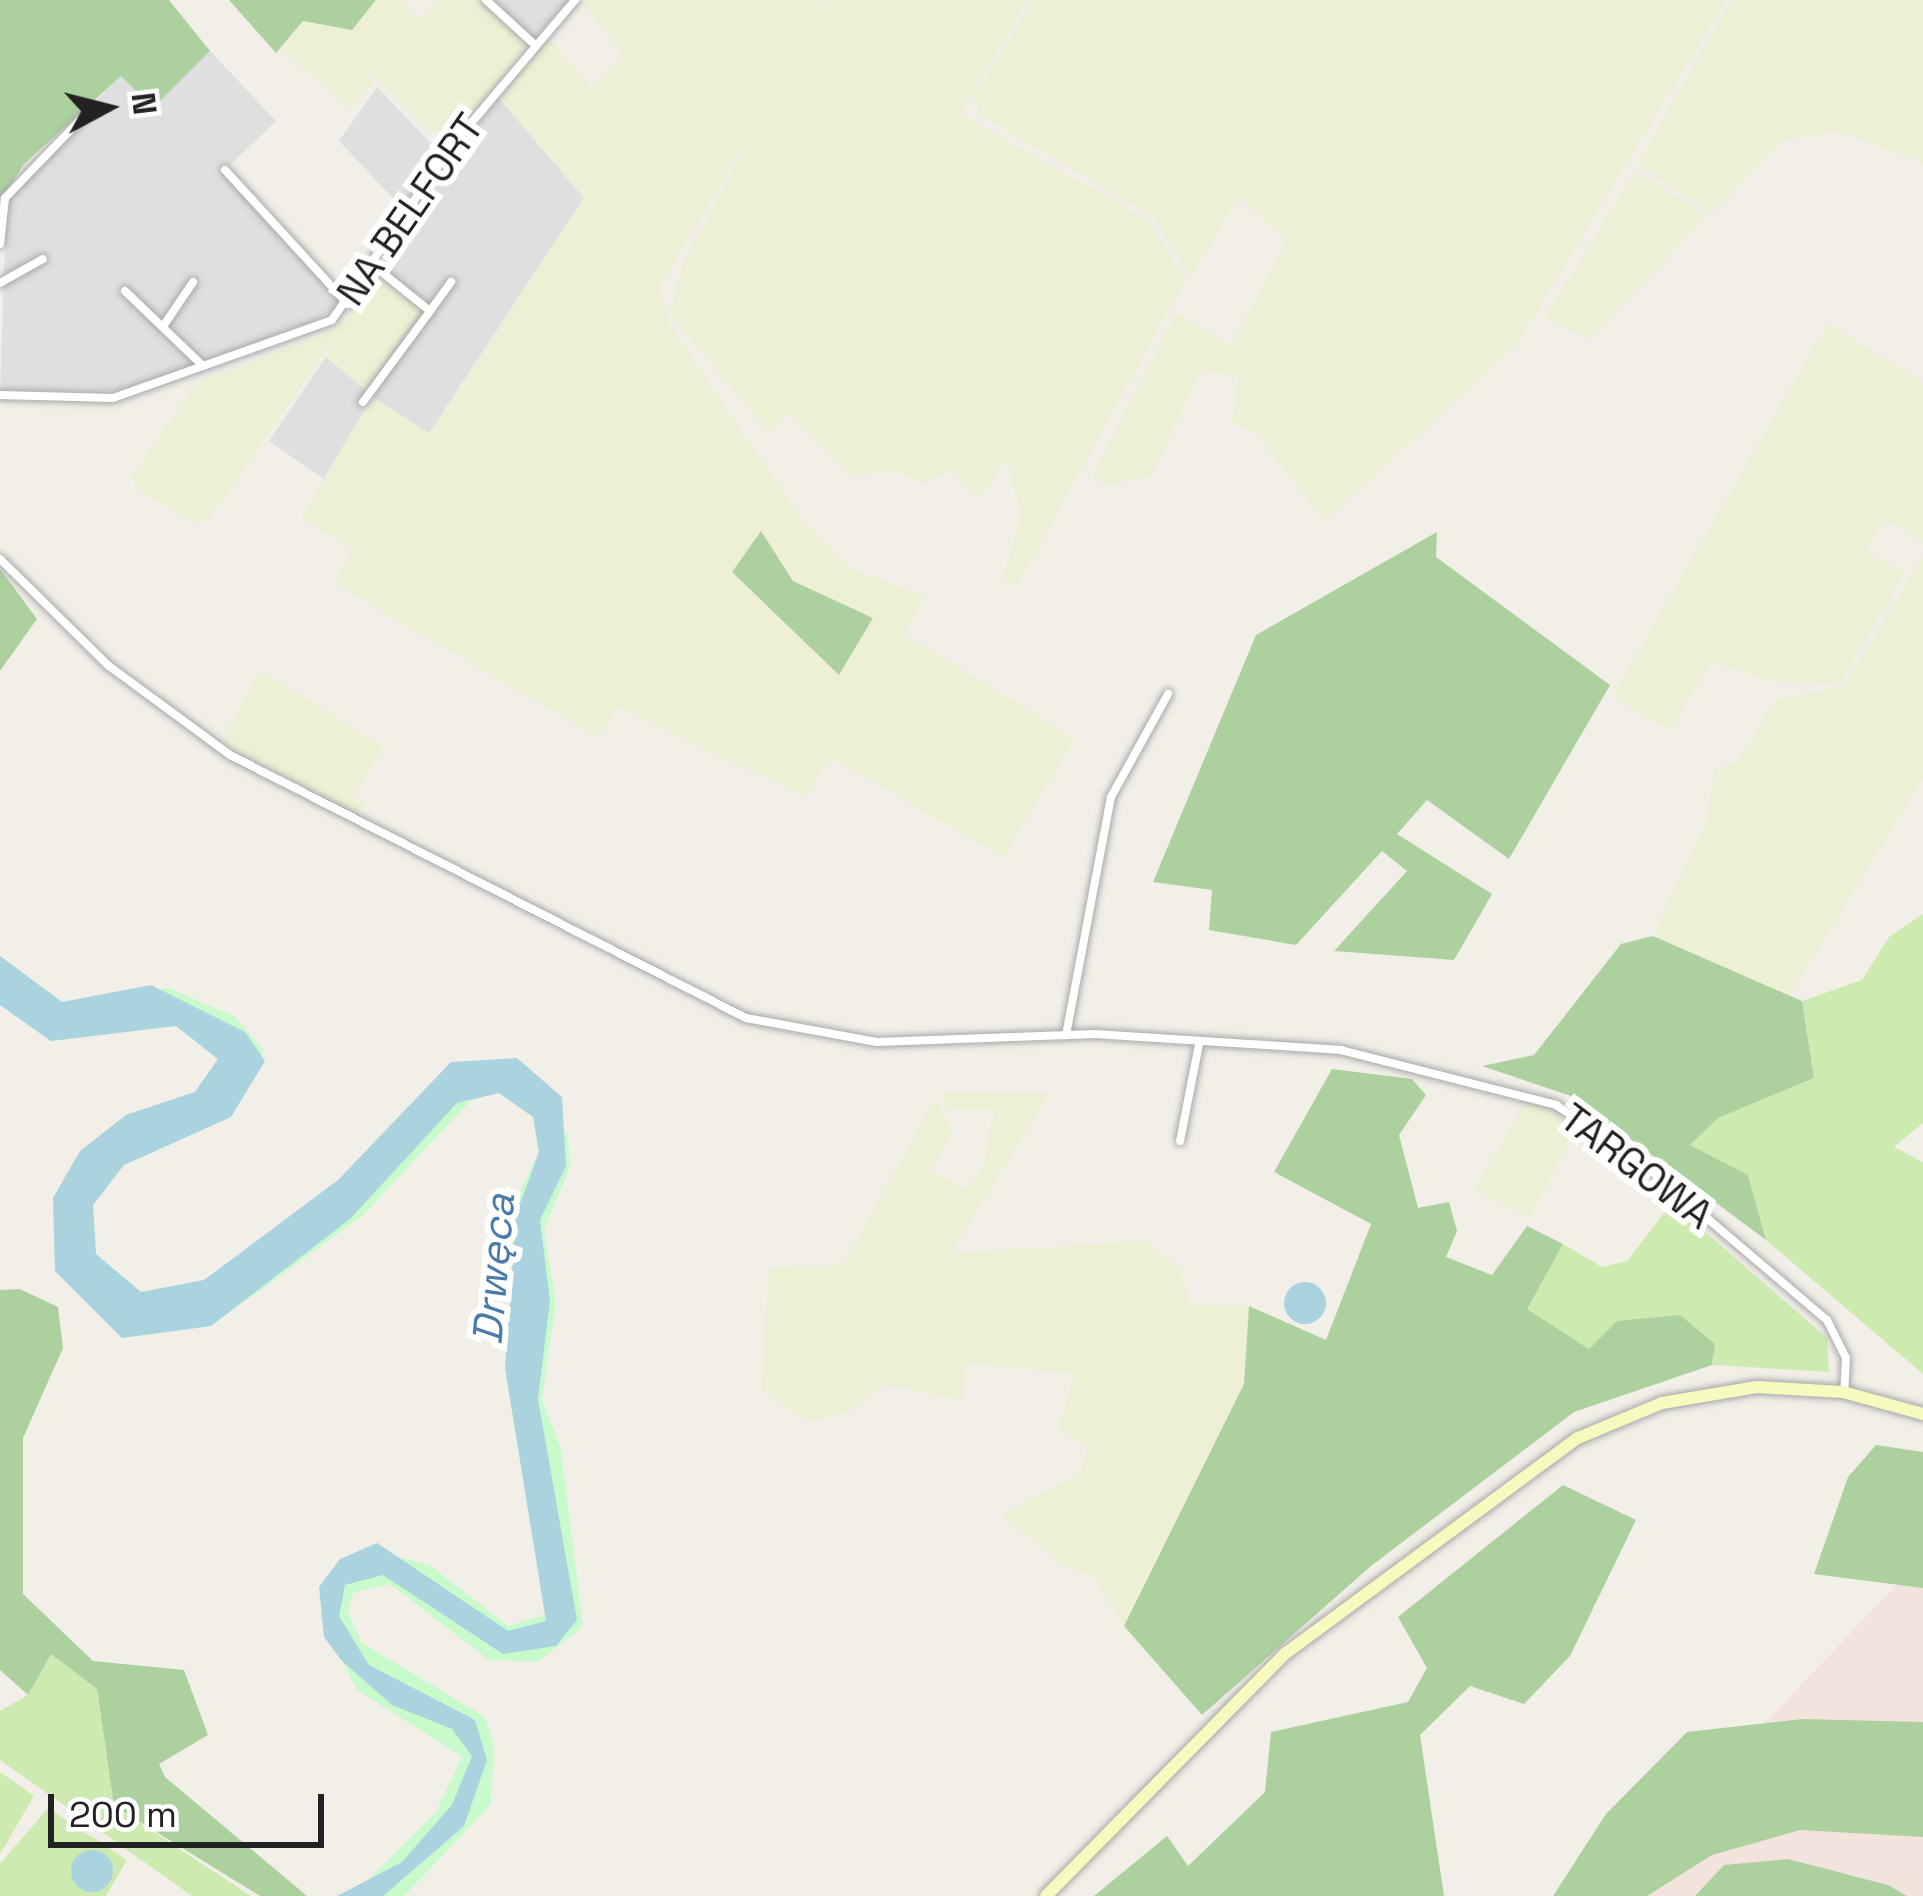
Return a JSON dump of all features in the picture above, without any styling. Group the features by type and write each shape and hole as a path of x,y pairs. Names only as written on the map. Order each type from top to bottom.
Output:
{"main road":[{"path":"1046,1896 1286,1653 1559,1448 1709,1393 1843,1392 1923,1414"}],"street":[{"path":"486,0 535,45"},
{"name":"NA BELFORT","path":"0,395 113,398 307,333 348,304 535,45 575,0"},
{"path":"0,244 5,198 92,108"},
{"path":"225,170 348,304"},
{"path":"0,283 43,259"},
{"path":"374,266 430,311"},
{"path":"164,325 193,282"},
{"path":"363,402 451,283"},
{"path":"125,291 203,366"},
{"name":"TARGOWA","path":"0,559 176,720 290,789 719,1007 797,1034 877,1042 1066,1035 1364,1053 1501,1083 1570,1113 1827,1320 1846,1358 1843,1392"},
{"path":"1066,1035 1112,796 1168,694"},
{"path":"1180,1142 1199,1044"}],"shaded area":[{"path":"480,0 570,0 529,44"},
{"path":"210,51 276,121 227,168 342,304 298,331 117,391 0,391 7,188 121,76 153,107"},
{"path":"377,87 441,154 402,208 339,141"},
{"path":"498,97 584,198 429,434 372,397 324,479 269,441 326,357 366,390 376,272"},
{"path":"1923,1557 1923,1896 1600,1896"}],"green space":[{"path":"0,0 169,0 210,51 153,108 121,76 24,164 0,201"},
{"path":"229,0 376,0 352,30 303,21 276,53"},
{"path":"376,0 400,0 421,20 441,0 480,0 529,44 446,147 367,69 372,84 350,108 281,49 303,20 352,29"},
{"path":"581,0 821,0 784,75 824,0 1027,0 961,114 1149,221 1185,280 1017,586 1003,579 1021,515 1006,459 980,499 951,470 923,484 897,472 851,475 789,413 768,432 670,314 683,264 762,114 660,286 670,325 804,523 852,569 925,596 905,634 1075,739 1003,857 830,757 804,797 619,706 598,737 335,584 353,549 301,518 372,397 429,433 584,198 498,97 548,38 592,88 623,55","holes":["762,533 793,581 873,618 839,675 732,573"]},
{"path":"1032,0 1726,0 1517,344 1325,521 1255,433 1231,422 1239,377 1202,369 1151,476 1105,486 1093,476 1176,313 1231,345 1286,242 1239,196 1191,277 1152,216 978,114 975,96"},
{"path":"1731,0 1923,0 1923,163 1838,131 1783,141 1712,213 1637,165"},
{"path":"1635,172 1708,215 1589,340 1545,317"},
{"path":"376,272 422,308 366,390 326,357 339,332 210,518 194,523 137,489 132,476 196,383 321,335 350,316"},
{"path":"1828,323 1923,383 1923,542 1884,519 1866,553 1905,572 1840,683 1777,682 1711,662 1670,730 1612,697"},
{"path":"761,531 793,581 873,618 839,675 732,572"},
{"path":"1437,532 1436,557 1610,685 1509,859 1427,800 1397,834 1492,894 1476,922 1454,960 1334,951 1407,871 1382,851 1296,945 1209,930 1212,890 1153,882 1256,635"},
{"path":"1923,556 1923,778 1790,995 1653,936 1707,819 1714,769 1738,761 1775,700 1844,686"},
{"path":"0,569 37,619 0,671"},
{"path":"261,670 383,747 352,799 365,804 357,817 220,741"},
{"path":"1923,914 1923,1123 1894,1147 1923,1162 1923,1374 1766,1240 1748,1175 1690,1145 1718,1118 1814,1078 1802,1001 1862,980 1889,937"},
{"path":"1653,936 1802,1001 1814,1078 1718,1118 1690,1145 1748,1175 1766,1240 1574,1097 1482,1066 1534,1055 1621,944"},
{"path":"0,956 62,1002 168,988 234,1016 264,1050 231,1117 124,1165 93,1205 96,1254 141,1292 204,1280 330,1192 469,1063 568,1134 570,1167 544,1230 556,1302 542,1399 561,1449 583,1627 537,1662 489,1660 390,1584 353,1593 348,1613 362,1643 485,1717 494,1744 491,1804 404,1896 352,1896 436,1812 462,1757 356,1689 321,1616 325,1584 374,1549 431,1566 508,1626 548,1613 506,1377 514,1204 539,1152 533,1117 499,1093 475,1096 362,1216 211,1326 122,1338 55,1271 53,1198 80,1151 126,1115 195,1092 218,1059 176,1026 51,1041 0,1005"},
{"path":"1332,1069 1412,1079 1426,1095 1399,1135 1418,1208 1449,1202 1457,1231 1446,1257 1492,1275 1527,1226 1563,1244 1527,1309 1589,1349 1617,1321 1680,1315 1715,1344 1712,1365 1574,1412 1371,1566 1202,1715 1124,1626 1244,1384 1249,1306 1326,1340 1371,1224 1274,1172"},
{"path":"941,1092 1050,1093 951,1253 1145,1241 1179,1268 1191,1305 1249,1306 1244,1384 1124,1626 1093,1576 1063,1566 1002,1515 1079,1473 1088,1447 1059,1428 1074,1374 966,1363 963,1399 882,1385 852,1411 809,1422 761,1390 769,1267 843,1265 935,1099 953,1132 931,1170 966,1190 982,1171 994,1109 947,1109"},
{"path":"1528,1098 1577,1126 1530,1218 1474,1189"},
{"path":"1672,1203 1827,1338 1829,1372 1712,1365 1714,1344 1589,1350 1526,1309 1563,1244 1602,1267 1627,1261"},
{"path":"20,1289 58,1307 63,1348 23,1438 23,1594 93,1661 184,1670 208,1735 159,1764 165,1777 307,1896 260,1896 114,1806 97,1689 51,1654 28,1695 0,1670 0,1290"},
{"path":"1876,1445 1923,1452 1923,1588 1814,1574 1848,1477"},
{"path":"1563,1485 1636,1520 1570,1656 1524,1704 1470,1686 1420,1735 1444,1896 1094,1896 1167,1836 1188,1866 1265,1792 1271,1732 1408,1702 1427,1668 1398,1617"},
{"path":"50,1653 97,1689 114,1806 251,1896 192,1896 0,1760 0,1711 28,1695"},
{"path":"1802,1719 1923,1722 1923,1837 1800,1830 1712,1855 1647,1896 1553,1896 1606,1814 1687,1732"},
{"path":"0,1772 34,1796 0,1854"},
{"path":"48,1808 127,1860 106,1896 0,1896 0,1864"},
{"path":"1788,1859 1888,1885 1907,1896 1695,1896 1724,1865"}],"water":[{"path":"0,956 62,1002 151,985 245,1032 265,1061 231,1117 124,1165 93,1205 96,1254 141,1292 204,1280 338,1180 451,1062 517,1058 562,1097 566,1166 540,1220 550,1301 538,1399 577,1620 556,1646 503,1654 383,1575 345,1585 339,1616 369,1665 475,1720 487,1760 464,1826 383,1896 337,1896 402,1862 452,1805 472,1756 452,1729 392,1705 341,1660 324,1637 319,1587 340,1559 377,1543 508,1631 546,1621 505,1368 516,1215 539,1152 533,1117 499,1093 457,1103 350,1219 211,1326 122,1338 55,1271 53,1198 80,1151 126,1115 195,1092 218,1059 176,1026 51,1041 0,1005"},
{"path":"1305,1282 1320,1288 1326,1303 1320,1318 1305,1324 1290,1318 1284,1303 1290,1288"},
{"path":"92,1850 107,1856 113,1871 107,1886 92,1892 77,1886 71,1871 77,1856"}],"water label":[{"name":"Drwęca","path":"494,1269"}]}
